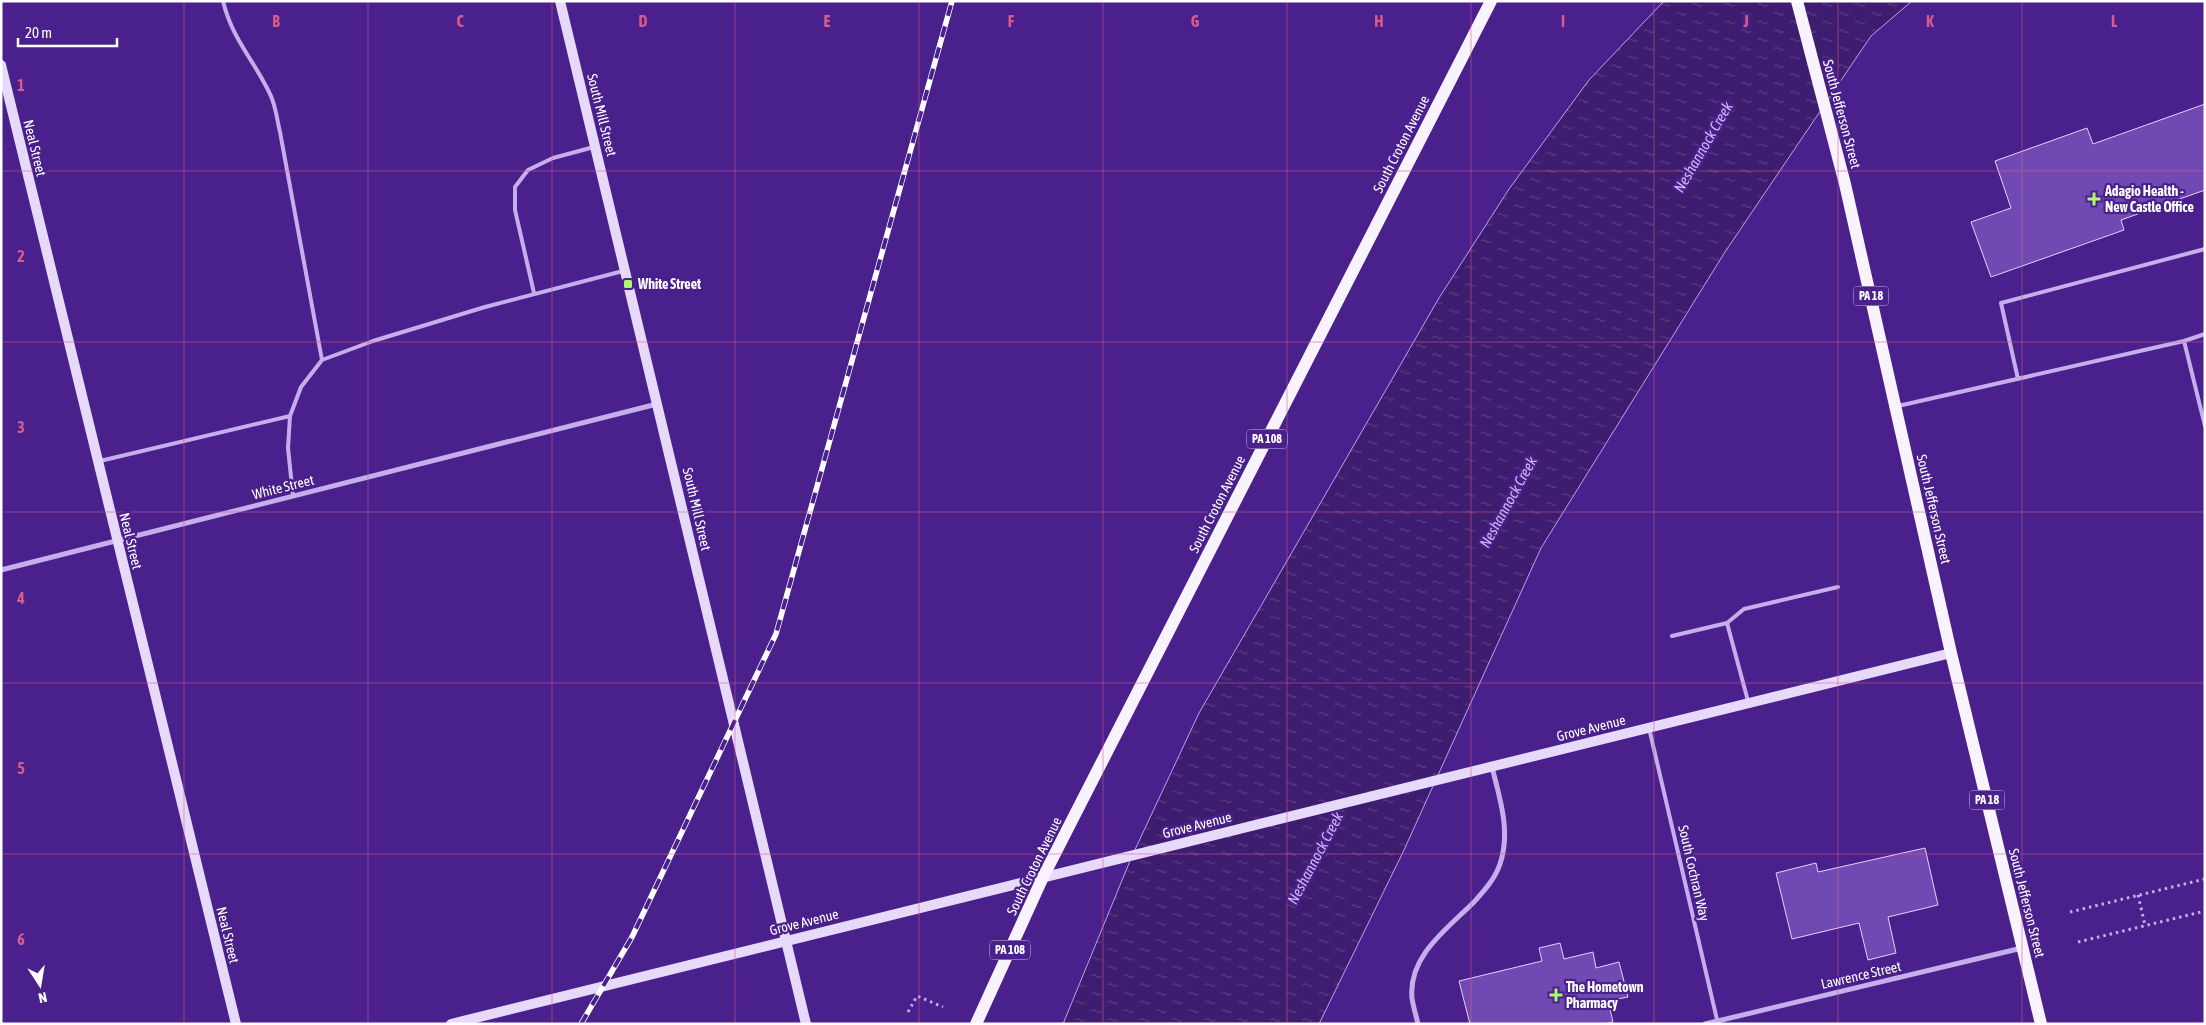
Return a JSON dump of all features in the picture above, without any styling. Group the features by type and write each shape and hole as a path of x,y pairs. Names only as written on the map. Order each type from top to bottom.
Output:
{"main road":[{"name":"South Mill Street","path":"560,1 806,1024"},
{"name":"South Croton Avenue","path":"976,1024 1043,877 1491,1"},
{"name":"South Jefferson Street","path":"1797,1 1845,184 1951,654 2041,1024"},
{"name":"Neal Street","path":"1,65 236,1024"},
{"name":"Grove Avenue","path":"451,1024 1951,654"}],"street":[{"name":"White Street","path":"1,570 657,404"},
{"path":"1418,1024 1412,997 1414,974 1424,953 1488,888 1500,865 1505,840 1504,823 1492,766"},
{"name":"Lawrence Street","path":"1705,1024 2022,948"}],"lane":[{"path":"223,1 226,15 238,41 272,97 322,360"},
{"path":"534,293 516,210 515,187 528,170 553,158 595,147"},
{"path":"2018,379 2001,303 2205,249"},
{"path":"293,496 288,448 290,416 301,387 322,360 373,341 534,293 625,271"},
{"path":"1896,407 2184,341 2205,334"},
{"path":"2184,341 2205,426"},
{"path":"97,461 290,416"},
{"path":"1672,636 1727,623 1744,609 1838,587"},
{"path":"1727,623 1748,703"},
{"name":"South Cochran Way","path":"1649,728 1718,1022"}],"path":[{"path":"2070,912 2205,879"},
{"path":"2138,895 2146,925"},
{"path":"2078,942 2205,911"},
{"path":"908,1012 917,996 943,1007"}],"water":[{"name":"Neshannock Creek","path":"1664,1 1912,1 1871,36 1725,252 1541,548 1404,850 1319,1024 1063,1024 1132,856 1199,713 1439,298 1509,189 1589,80"}],"building":[{"name":"Adagio Health - New Castle Office","path":"2205,104 2205,190 2121,220 2124,230 1991,277 1971,222 2011,208 1995,161 2087,128 2093,144"},
{"path":"1925,848 1938,905 1888,917 1896,953 1868,960 1859,923 1792,939 1776,873 1816,863 1818,872"},
{"path":"1560,943 1564,959 1593,952 1596,968 1619,962 1628,997 1608,1001 1613,1022 1605,1024 1470,1024 1459,981 1542,961 1539,948"}],"railway":[{"path":"581,1024 632,937 776,634 952,1"}],"place":[{"name":"Adagio Health - New Castle Office","path":"2094,199"},
{"name":"White Street","path":"628,284"},
{"name":"The Hometown Pharmacy","path":"1556,995"}]}
